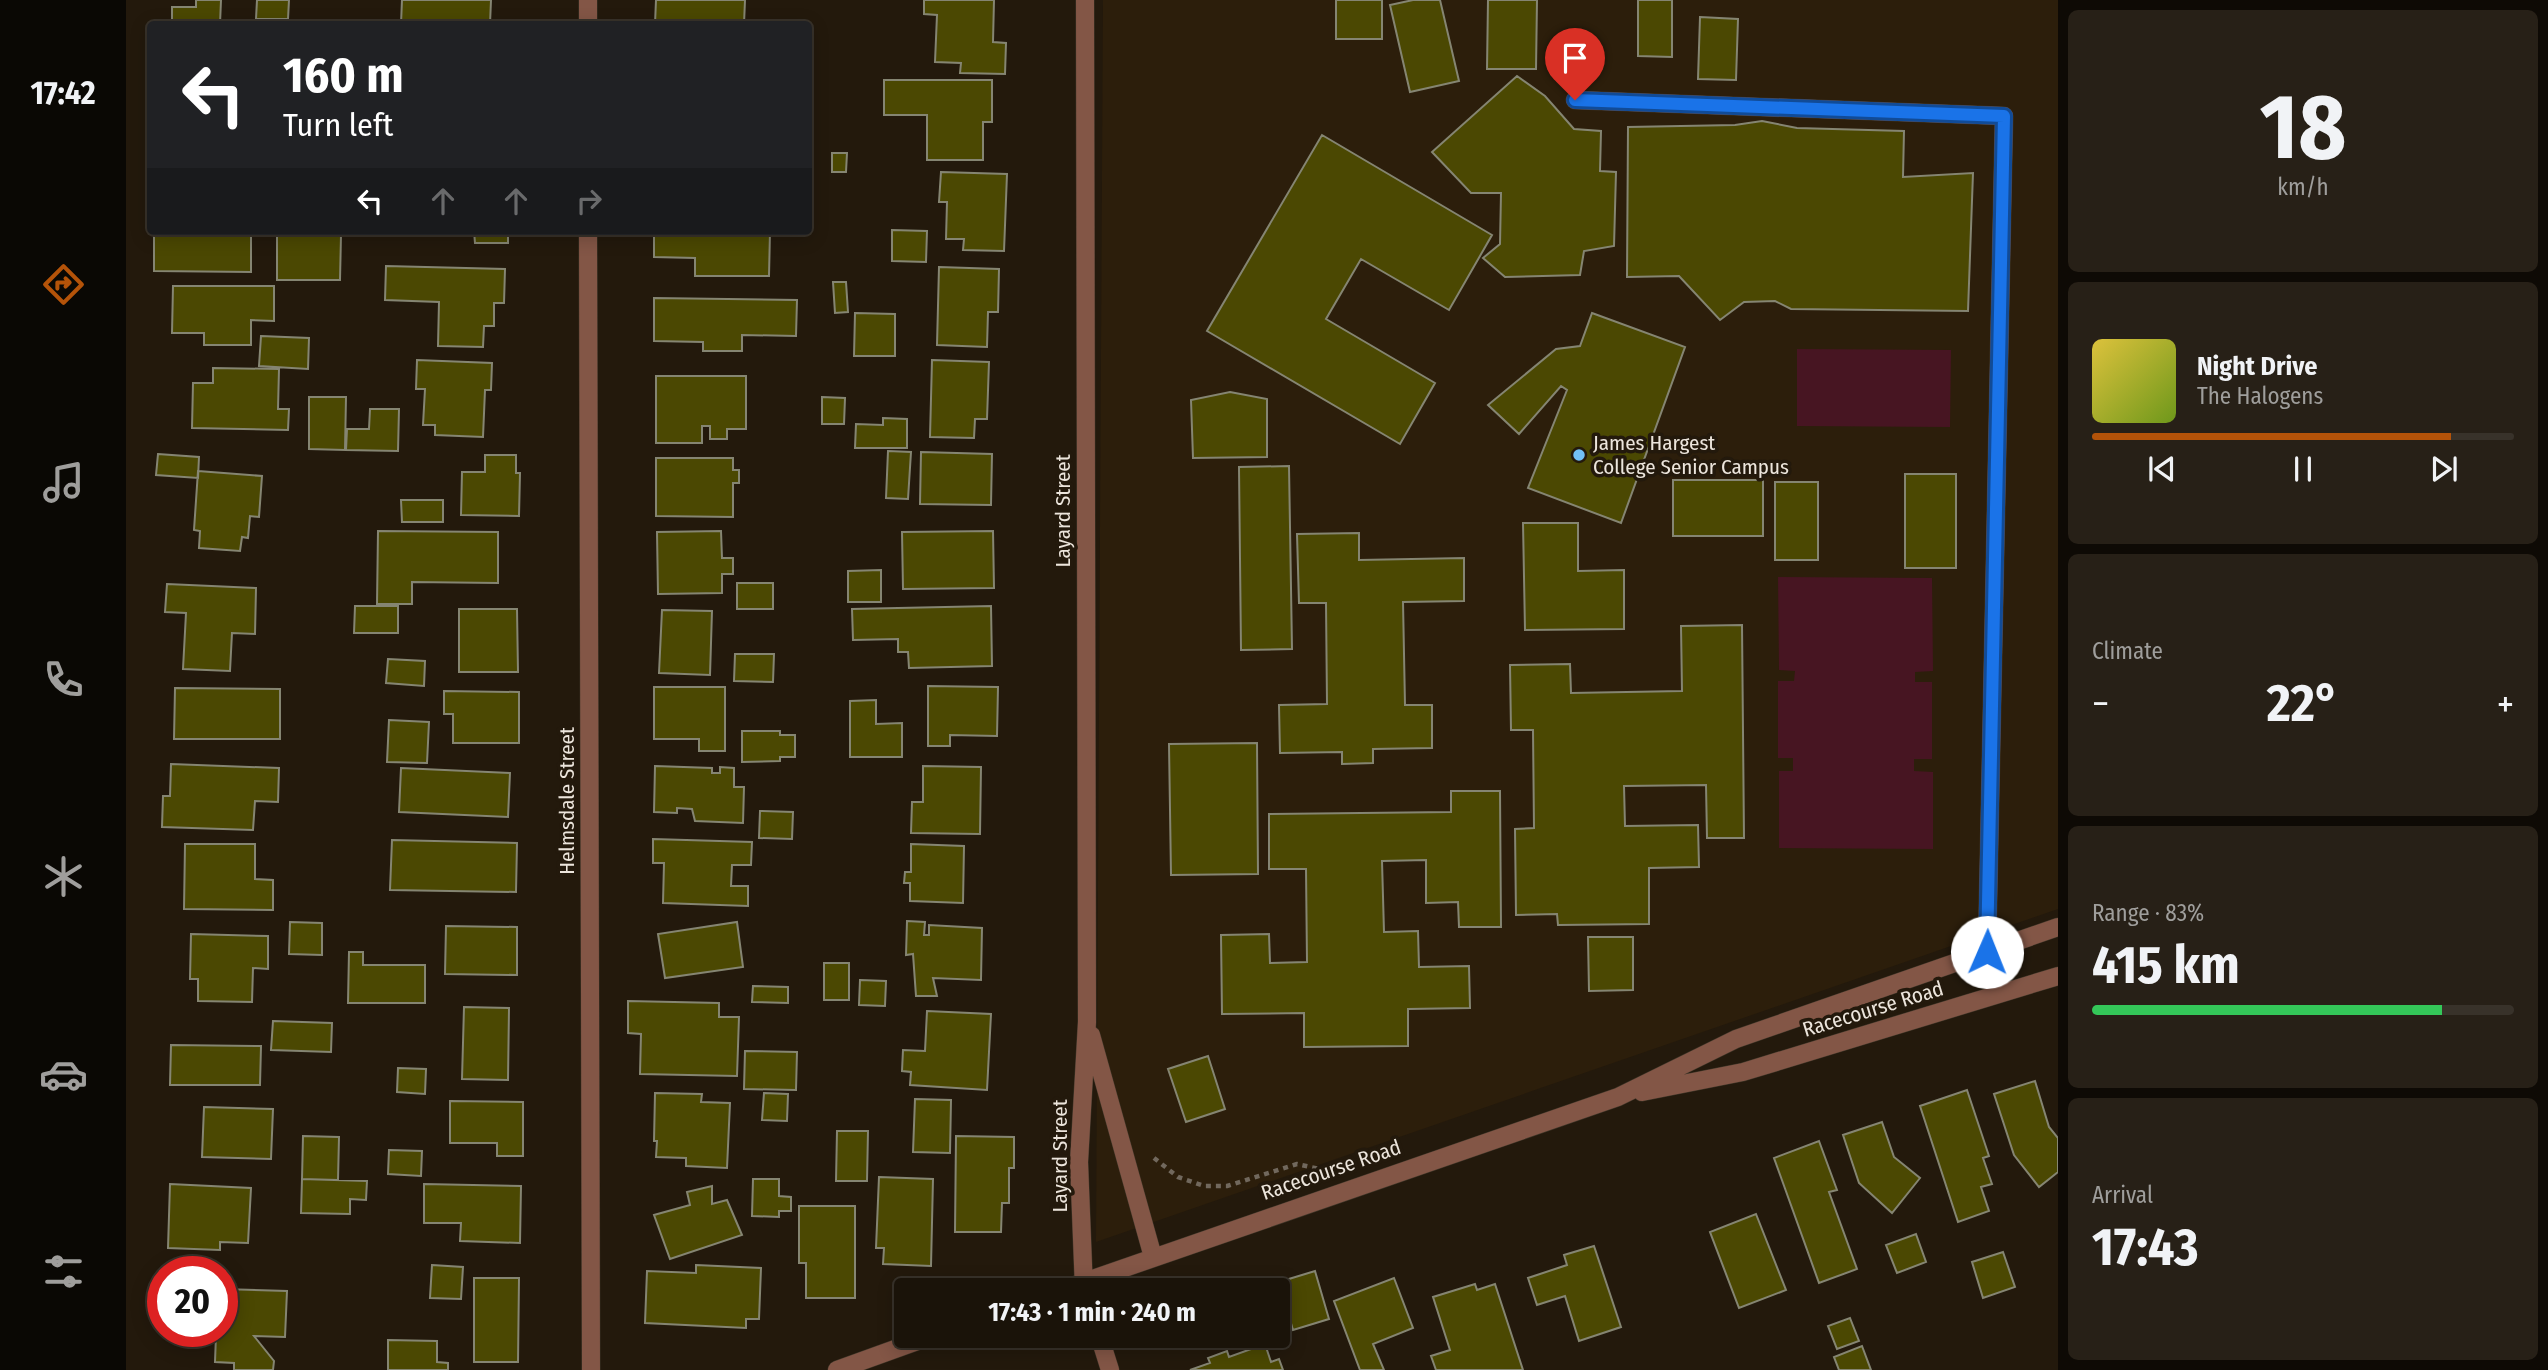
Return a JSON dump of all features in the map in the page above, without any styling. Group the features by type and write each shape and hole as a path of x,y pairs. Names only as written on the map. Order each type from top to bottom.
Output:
{"street":[{"path":"588,0 588,21"},
{"name":"Layard Street","path":"1083,1278 1079,1162 1087,1022 1085,0"},
{"path":"1575,100 2004,116 1987,952"},
{"name":"Helmsdale Street","path":"588,235 591,1370"},
{"name":"Racecourse Road","path":"1618,1097 1737,1039 2058,927"},
{"name":"Racecourse Road","path":"1102,1278 1153,1257 1369,1181 1618,1097 1743,1072 2058,976"},
{"name":"Layard Street","path":"1087,1022 1153,1257"},
{"path":"837,1370 898,1348"},
{"path":"1103,1348 1110,1370"}],"path":[{"path":"1150,1152 1167,1170 1192,1184 1204,1186 1227,1186 1297,1164 1369,1181"}],"shaded area":[{"name":"James Hargest College Senior Campus","path":"1103,0 2058,0 2058,909 1096,1242"},
{"path":"1797,349 1951,350 1950,427 1797,426"},
{"path":"1778,577 1932,578 1933,671 1915,672 1915,682 1932,682 1932,759 1914,759 1914,771 1933,772 1933,849 1779,848 1779,771 1793,771 1793,758 1778,758 1778,681 1794,681 1795,671 1779,670"}],"building":[{"path":"196,0 221,0 220,21 172,21 172,7 196,7"},
{"path":"257,0 289,0 288,19 256,19"},
{"path":"402,0 491,0 490,21 401,21"},
{"path":"656,0 745,0 744,21 655,21"},
{"path":"924,0 994,0 993,42 1006,43 1005,74 960,73 961,63 935,62 937,15 924,14"},
{"path":"1336,0 1382,0 1382,39 1336,39"},
{"path":"1413,0 1440,0 1459,81 1410,92 1390,5"},
{"path":"1488,0 1537,0 1536,69 1487,69"},
{"path":"1638,0 1672,0 1672,57 1638,56"},
{"path":"1700,17 1738,19 1736,80 1698,79"},
{"path":"1517,76 1545,96 1574,129 1601,131 1600,171 1616,172 1614,246 1584,251 1580,275 1505,277 1483,258 1500,244 1501,193 1471,193 1432,152"},
{"path":"884,80 992,80 992,122 983,122 983,160 927,160 927,115 884,115"},
{"path":"1762,121 1797,128 1904,131 1903,177 1973,173 1968,311 1791,309 1775,301 1744,302 1720,320 1679,276 1627,277 1628,127 1735,125"},
{"path":"1322,135 1492,235 1449,310 1361,259 1326,319 1435,383 1400,444 1207,331"},
{"path":"832,153 847,153 846,172 832,172"},
{"path":"941,172 1007,174 1004,251 963,250 964,239 946,239 947,202 939,202"},
{"path":"892,230 927,231 926,262 892,261"},
{"path":"154,235 251,235 251,272 154,271"},
{"path":"277,235 341,235 340,280 277,280"},
{"path":"474,235 508,235 508,243 475,243"},
{"path":"654,235 770,235 769,276 695,276 695,258 654,257"},
{"path":"386,266 505,269 504,303 494,303 494,326 484,326 483,347 438,346 439,302 385,300"},
{"path":"939,267 999,269 998,312 988,312 987,347 937,345"},
{"path":"833,282 846,282 848,312 835,313"},
{"path":"173,286 274,286 274,321 251,320 251,345 204,345 204,333 172,333"},
{"path":"654,298 797,300 796,336 742,335 742,351 703,351 703,342 654,341"},
{"path":"855,313 895,314 895,356 854,356"},
{"path":"1592,313 1685,347 1621,523 1528,488 1567,390 1561,386 1519,434 1488,405 1556,349 1580,346"},
{"path":"261,336 309,338 308,369 259,366"},
{"path":"417,360 492,363 491,390 485,390 483,437 435,435 435,425 423,425 425,389 416,389"},
{"path":"932,360 989,362 987,419 975,419 974,438 930,437"},
{"path":"213,368 279,369 278,409 289,409 288,430 192,428 193,383 213,383"},
{"path":"656,376 746,376 746,429 727,429 727,439 710,439 710,426 702,426 702,443 656,443"},
{"path":"1230,392 1267,399 1267,457 1193,458 1191,400"},
{"path":"309,397 346,397 345,450 309,449"},
{"path":"822,397 845,398 844,424 822,424"},
{"path":"370,409 399,409 398,451 346,450 347,429 369,429"},
{"path":"883,418 907,419 907,448 855,448 856,424 883,425"},
{"path":"888,451 911,452 908,499 886,498"},
{"path":"921,452 992,454 991,505 920,504"},
{"path":"158,454 199,457 198,478 156,475"},
{"path":"485,455 516,455 516,473 520,473 519,516 461,515 462,472 485,472"},
{"path":"656,458 733,458 733,470 739,470 739,483 733,483 733,517 656,516"},
{"path":"1289,466 1292,649 1241,650 1239,467"},
{"path":"198,471 262,476 259,517 250,516 248,538 242,537 240,551 199,548 200,531 194,530"},
{"path":"1905,474 1956,474 1956,568 1905,568"},
{"path":"1673,480 1763,480 1763,536 1673,536"},
{"path":"1775,482 1818,482 1818,560 1775,560"},
{"path":"401,500 443,500 443,522 402,522"},
{"path":"1523,523 1578,523 1578,571 1624,570 1624,629 1525,630"},
{"path":"378,531 498,532 498,583 412,582 412,604 377,604"},
{"path":"721,531 722,558 733,558 733,574 722,574 722,593 658,594 657,532"},
{"path":"993,531 994,588 903,589 902,532"},
{"path":"1359,533 1359,560 1464,558 1464,601 1403,602 1405,705 1432,705 1432,748 1373,749 1373,763 1342,764 1342,752 1280,753 1279,705 1327,704 1326,603 1299,603 1297,534"},
{"path":"881,570 881,602 848,602 848,571"},
{"path":"737,583 773,583 773,609 737,609"},
{"path":"167,584 256,588 255,634 232,633 230,671 183,669 186,613 165,612"},
{"path":"355,606 398,606 398,633 354,633"},
{"path":"991,606 992,666 909,668 908,652 898,652 898,639 853,640 852,609"},
{"path":"459,609 517,609 518,672 459,672"},
{"path":"662,610 712,611 710,675 659,673"},
{"path":"1742,625 1744,838 1707,838 1706,785 1624,786 1625,826 1698,825 1699,867 1649,868 1649,924 1558,925 1557,914 1516,915 1515,829 1534,828 1533,730 1511,730 1510,665 1570,664 1571,693 1682,691 1681,626"},
{"path":"735,654 774,654 773,682 734,681"},
{"path":"388,659 425,661 424,686 386,683"},
{"path":"928,686 998,687 997,736 950,735 950,746 928,746"},
{"path":"654,687 725,687 725,751 699,751 699,739 654,739"},
{"path":"175,688 280,689 280,739 174,739"},
{"path":"444,691 519,692 519,743 453,743 453,714 444,714"},
{"path":"876,700 876,724 902,723 902,757 850,757 850,701"},
{"path":"389,720 429,722 427,763 387,762"},
{"path":"742,731 780,731 780,735 795,735 795,757 780,757 780,761 742,762"},
{"path":"1257,743 1258,874 1171,875 1169,744"},
{"path":"171,764 279,768 278,802 255,801 253,830 162,827 163,796 170,796"},
{"path":"655,766 712,768 712,773 720,773 720,767 734,768 734,787 744,787 743,823 695,821 692,809 677,808 677,813 654,812"},
{"path":"923,766 981,767 980,834 911,833 912,802 923,802"},
{"path":"401,768 510,773 508,817 399,812"},
{"path":"1451,791 1500,791 1501,927 1459,927 1458,902 1426,903 1426,860 1382,861 1384,932 1418,931 1419,967 1469,966 1470,1008 1408,1009 1408,1046 1304,1047 1304,1013 1222,1014 1221,935 1269,934 1270,963 1307,962 1306,869 1269,869 1269,814 1451,812"},
{"path":"760,811 793,812 792,839 759,838"},
{"path":"653,839 752,842 751,865 732,865 731,886 748,886 748,906 663,903 664,863 653,863"},
{"path":"392,840 517,843 516,892 390,890"},
{"path":"185,844 255,844 255,879 273,880 273,910 184,909"},
{"path":"911,844 964,846 963,903 910,901 910,883 904,883 905,872 911,872"},
{"path":"907,921 925,922 924,935 929,935 929,925 982,928 981,980 933,978 937,996 916,996 913,954 906,955"},
{"path":"290,922 322,923 322,955 289,954"},
{"path":"737,922 743,967 665,978 658,934"},
{"path":"446,926 517,927 517,975 445,974"},
{"path":"191,934 268,936 268,969 253,968 252,1002 198,1001 198,979 190,979"},
{"path":"1588,937 1633,937 1633,990 1589,991"},
{"path":"349,952 363,952 363,965 425,965 425,1003 348,1003"},
{"path":"824,963 849,963 849,1000 824,1000"},
{"path":"860,980 886,981 885,1006 859,1005"},
{"path":"753,986 788,987 788,1003 752,1002"},
{"path":"628,1001 719,1003 719,1017 739,1017 737,1076 640,1074 641,1034 628,1033"},
{"path":"464,1007 509,1008 508,1080 462,1079"},
{"path":"927,1011 991,1014 987,1090 910,1085 911,1072 902,1071 903,1050 925,1051"},
{"path":"273,1021 332,1023 331,1052 271,1050"},
{"path":"171,1045 261,1046 260,1085 170,1085"},
{"path":"745,1051 797,1052 796,1090 744,1089"},
{"path":"1208,1056 1225,1109 1186,1122 1168,1069"},
{"path":"398,1068 426,1069 425,1094 397,1092"},
{"path":"2035,1081 2049,1127 2058,1138 2058,1172 2039,1187 2014,1155 1994,1094"},
{"path":"1967,1090 1989,1156 1983,1158 1992,1184 1981,1187 1989,1211 1958,1222 1920,1106"},
{"path":"655,1093 702,1094 701,1102 730,1103 727,1168 686,1166 686,1158 656,1157"},
{"path":"764,1093 788,1094 787,1121 762,1120"},
{"path":"915,1099 951,1100 950,1153 913,1152"},
{"path":"450,1101 523,1102 523,1156 497,1156 497,1143 450,1143"},
{"path":"204,1107 273,1109 271,1159 202,1157"},
{"path":"1882,1122 1894,1157 1920,1178 1892,1213 1859,1183 1843,1135"},
{"path":"837,1131 868,1131 867,1181 836,1181"},
{"path":"303,1136 339,1137 338,1180 302,1179"},
{"path":"956,1136 1014,1137 1014,1168 1009,1168 1009,1203 1002,1203 1001,1232 955,1232"},
{"path":"1819,1141 1837,1190 1829,1192 1857,1269 1819,1283 1774,1158"},
{"path":"389,1150 422,1151 421,1176 388,1174"},
{"path":"879,1177 933,1179 931,1266 883,1264 884,1248 876,1248"},
{"path":"302,1179 367,1181 366,1200 350,1199 350,1214 301,1213"},
{"path":"753,1179 779,1179 779,1196 791,1197 791,1211 779,1211 779,1217 752,1216"},
{"path":"170,1184 251,1188 248,1243 220,1242 220,1250 168,1248"},
{"path":"424,1184 521,1186 520,1243 460,1241 461,1223 424,1223"},
{"path":"712,1186 712,1204 727,1200 742,1235 670,1259 654,1215 690,1205 687,1192"},
{"path":"799,1206 855,1206 855,1298 806,1298 806,1263 799,1263"},
{"path":"1756,1214 1786,1290 1739,1308 1710,1232"},
{"path":"1916,1234 1926,1262 1897,1273 1886,1245"},
{"path":"1594,1246 1621,1327 1579,1341 1565,1296 1537,1305 1528,1278 1567,1265 1564,1255"},
{"path":"2003,1252 2015,1287 1983,1298 1972,1262"},
{"path":"432,1265 463,1267 461,1299 430,1298"},
{"path":"696,1265 761,1268 759,1319 746,1319 746,1328 645,1323 647,1271 696,1273"},
{"path":"1315,1271 1329,1319 1293,1330 1290,1320 1290,1279"},
{"path":"474,1278 519,1278 518,1362 474,1362"},
{"path":"1394,1278 1413,1328 1373,1344 1384,1370 1360,1370 1334,1301"},
{"path":"1475,1284 1477,1290 1495,1284 1523,1370 1436,1370 1431,1356 1450,1350 1433,1297"},
{"path":"238,1289 287,1291 285,1337 254,1336 274,1361 273,1370 234,1370 234,1363 215,1362 216,1347 238,1347"},
{"path":"1850,1318 1859,1341 1837,1349 1828,1326"},
{"path":"388,1340 437,1341 437,1362 448,1363 448,1370 388,1370"},
{"path":"1862,1346 1871,1370 1839,1370 1834,1357"},
{"path":"1254,1348 1266,1348 1271,1362 1279,1359 1283,1370 1190,1370 1210,1363 1208,1358 1227,1351 1229,1357"}],"place":[{"name":"James Hargest College Senior Campus","path":"1579,455"}],"route":[{"path":"1575,100 2004,116 1987,952"}]}
